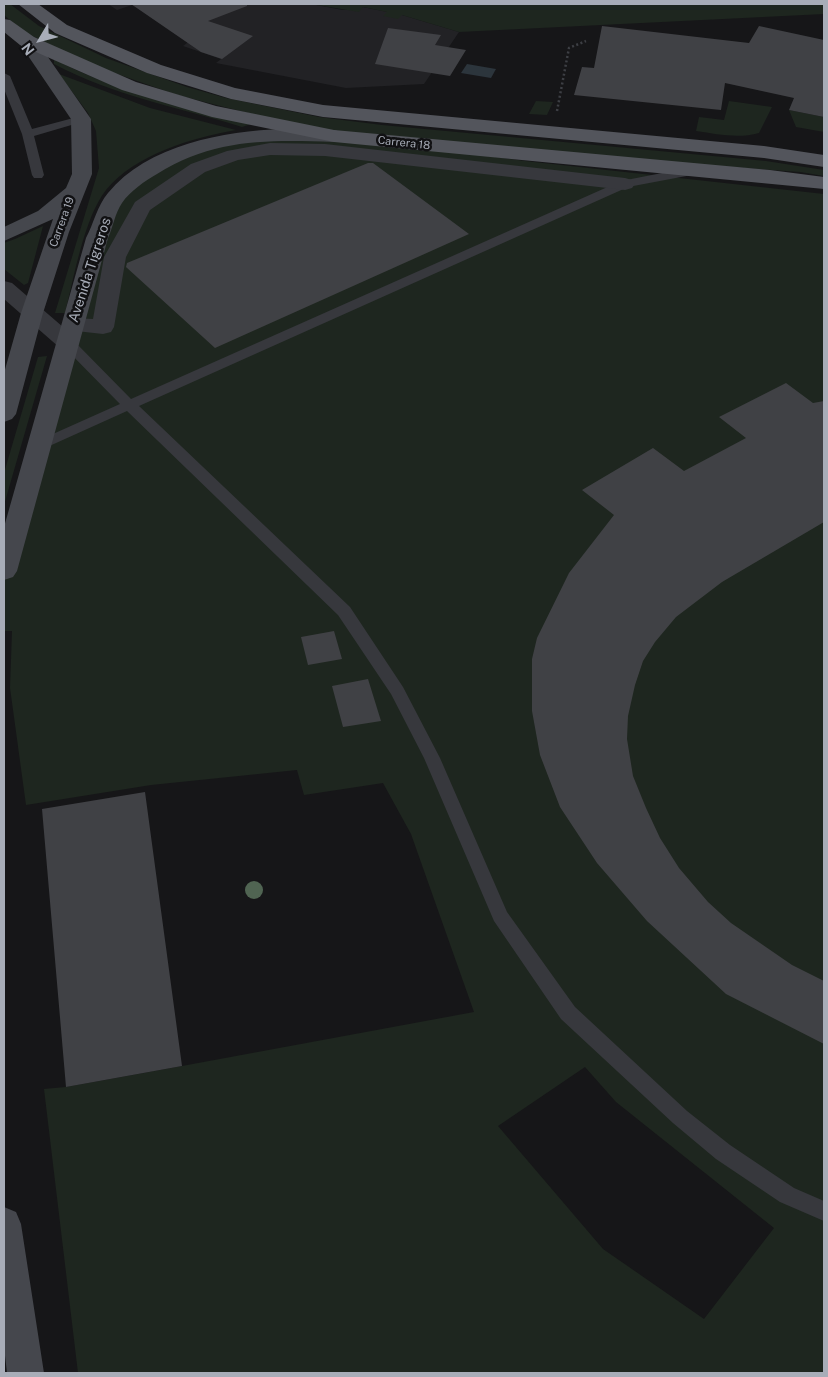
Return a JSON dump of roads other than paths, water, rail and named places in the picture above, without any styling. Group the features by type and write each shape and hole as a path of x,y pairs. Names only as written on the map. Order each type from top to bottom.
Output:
{"main road":[{"name":"Carrera 18","path":"27,4 69,33 154,69 231,93 333,112 554,131 764,152 824,161"},
{"name":"Carrera 18","path":"4,24 27,41 129,86 212,111 334,136 693,171 770,176 824,183"}],"street":[{"path":"27,41 81,118"},
{"name":"Carrera 19","path":"4,414 32,313 73,192 82,174 81,118"},
{"name":"Avenida Tigreros","path":"4,571 97,238 112,203 129,184 178,153 208,143 256,134 334,136"},
{"path":"4,288 32,313 70,334 103,327 115,257 142,206 198,168 234,155 270,149 325,150 625,184"},
{"path":"4,235 45,216 73,192"},
{"path":"4,1224 26,1373"}],"lane":[{"path":"4,76 28,134 38,175"},
{"path":"28,134 81,118"},
{"path":"40,445 128,404 625,184 693,171"},
{"path":"70,334 128,404 344,612 397,692 432,758 500,916 568,1013 680,1117 723,1152 787,1195 824,1211"}]}
